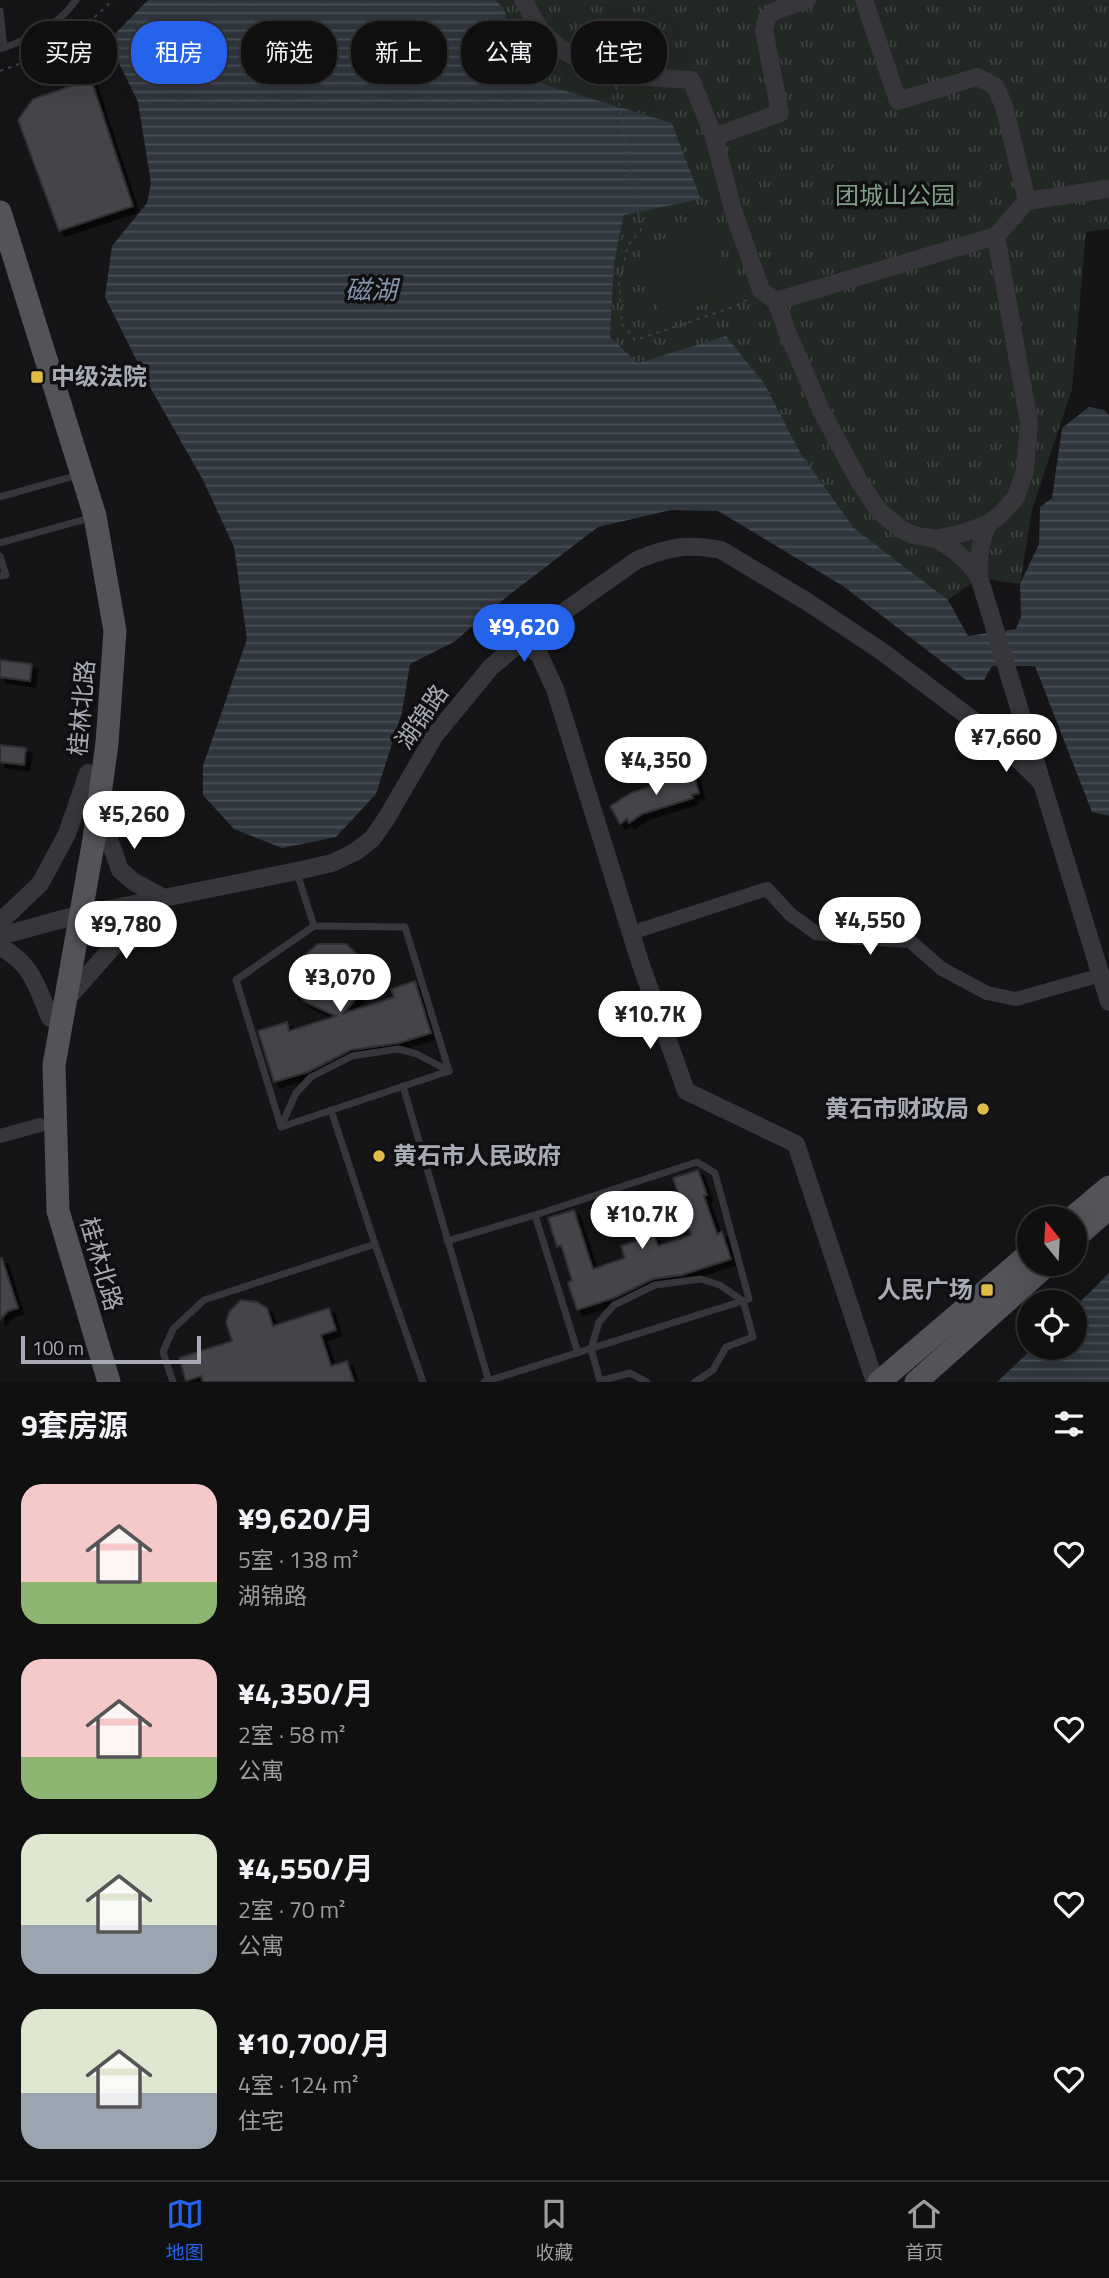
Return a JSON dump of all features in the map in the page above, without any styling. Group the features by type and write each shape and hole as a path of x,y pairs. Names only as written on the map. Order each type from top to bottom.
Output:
{"main road":[{"name":"桂林北路","path":"0,212 88,519 115,631 107,743 98,809 58,1009 54,1065 58,1211 109,1382"},
{"name":"桂林北路","path":"0,256 75,476"},
{"name":"桂林北路","path":"75,916 97,707 101,630 90,555 88,519"},
{"name":"桂林北路","path":"58,1009 41,1062 40,1125 44,1211 93,1382"},
{"path":"1086,1206 1109,1186"},
{"path":"1087,1227 1109,1208"},
{"path":"877,1382 1017,1264"},
{"path":"916,1382 1035,1276"}],"street":[{"path":"523,0 539,28 559,48 583,62 647,78 691,80 713,137 733,210 761,290 776,301 821,410 843,455 879,511 901,529 913,535 936,539 953,548 968,561 979,578 1109,1002"},
{"path":"713,137 780,113 764,30 767,18 774,11 807,0"},
{"path":"864,0 898,101 977,77 995,86 1004,106 1027,201"},
{"path":"776,301 996,236 1027,201 1107,189"},
{"path":"936,539 964,533 988,523 1006,509 1020,490 1025,471 1030,423 996,236"},
{"path":"979,578 978,556 988,523"},
{"name":"湖锦路","path":"0,936 75,916 332,863 355,852 372,839 435,735 491,667 521,642 637,561 658,551 680,546 722,550 846,626 998,739 1041,782"},
{"path":"521,642 539,654 555,689 631,933 686,1091 796,1144 877,1382"},
{"path":"0,922 40,884 67,834 88,773"},
{"path":"0,947 25,965 58,1009 135,922 164,898 134,882 120,870 98,809"},
{"path":"631,933 767,889 790,914 816,933 910,942 942,969 987,993 1016,999 1101,975"},
{"path":"0,1136 40,1125"}],"lane":[{"path":"0,11 2,48 25,41 65,16 76,0"},
{"path":"0,497 75,476"},
{"path":"0,543 88,519"},
{"path":"0,556 6,575 0,576"},
{"path":"297,871 314,926"},
{"path":"281,1127 236,980 314,926 405,926 449,1071"},
{"path":"281,1127 296,1093 311,1077 352,1056 398,1049 417,1054 449,1071"},
{"path":"281,1127 449,1071"},
{"path":"403,1086 487,1382 750,1299 715,1173 696,1162 447,1241"},
{"path":"331,1110 423,1382"},
{"path":"535,1215 578,1353"},
{"path":"173,1382 163,1352 173,1329 204,1300 375,1244"},
{"path":"646,1382 630,1373 600,1381 591,1349 599,1322 614,1305 655,1285 701,1279 720,1285 743,1301 753,1337 726,1347 713,1370 695,1382"}],"path":[{"path":"0,71 64,47 113,0"},
{"path":"616,89 641,230 628,245 619,282 622,324 635,340 734,307 750,298"}],"green space":[{"name":"团城山公园","path":"496,0 1109,0 1109,229 1086,232 1072,389 1032,510 1020,584 979,578 948,600 854,528 801,454 764,383 726,336 638,363 610,337 614,263 624,215 701,198 672,123 543,84 557,84 557,21 507,21 505,11"},
{"path":"711,224 733,295 660,318 638,247"}],"water":[{"name":"磁湖","path":"148,0 496,0 505,11 507,21 461,21 461,84 543,84 672,123 701,199 624,215 614,263 610,337 638,363 726,336 764,383 801,454 854,528 948,600 968,636 1016,629 1021,616 1020,584 1039,544 1040,507 1052,498 1062,428 1089,407 1104,410 1109,415 1109,816 1092,812 1035,666 992,666 984,680 966,680 843,586 718,511 671,510 598,527 509,595 454,642 410,664 402,712 376,794 336,837 282,848 234,829 203,795 203,766 247,639 234,547 203,480 150,387 105,297 112,246 147,203 151,183 138,102 117,59 117,32"},
{"path":"1109,1273 1109,1382 997,1382 1020,1360 1087,1360 1087,1295"}],"building":[{"path":"76,84 93,84 133,206 59,231 18,120 33,99"},
{"path":"0,660 32,664 30,681 0,677"},
{"path":"0,745 26,748 24,765 0,762"},
{"path":"692,769 699,793 692,795 693,798 642,814 629,823 627,819 620,824 610,806 631,793 679,777 678,773"},
{"path":"318,944 346,944 367,963 365,987 344,1013 394,997 391,989 415,981 431,1033 399,1043 351,1050 308,1072 274,1082 258,1031 287,1022 289,1031 336,1016 305,1002 291,988 294,964"},
{"path":"698,1170 717,1234 722,1232 731,1259 682,1275 653,1279 614,1298 577,1310 568,1283 572,1280 561,1245 557,1247 548,1218 574,1210 593,1269 625,1258 621,1246 654,1235 658,1246 691,1235 673,1178"},
{"path":"0,1258 18,1308 8,1311 0,1320"},
{"path":"241,1300 257,1302 267,1308 273,1326 329,1308 336,1330 321,1335 331,1366 347,1361 354,1382 203,1382 201,1376 186,1381 179,1358 232,1341 226,1322 229,1312"}],"place":[{"name":"中级法院","path":"37,377"},
{"name":"黄石市财政局","path":"983,1109"},
{"name":"黄石市人民政府","path":"379,1156"},
{"name":"人民广场","path":"987,1290"}]}
